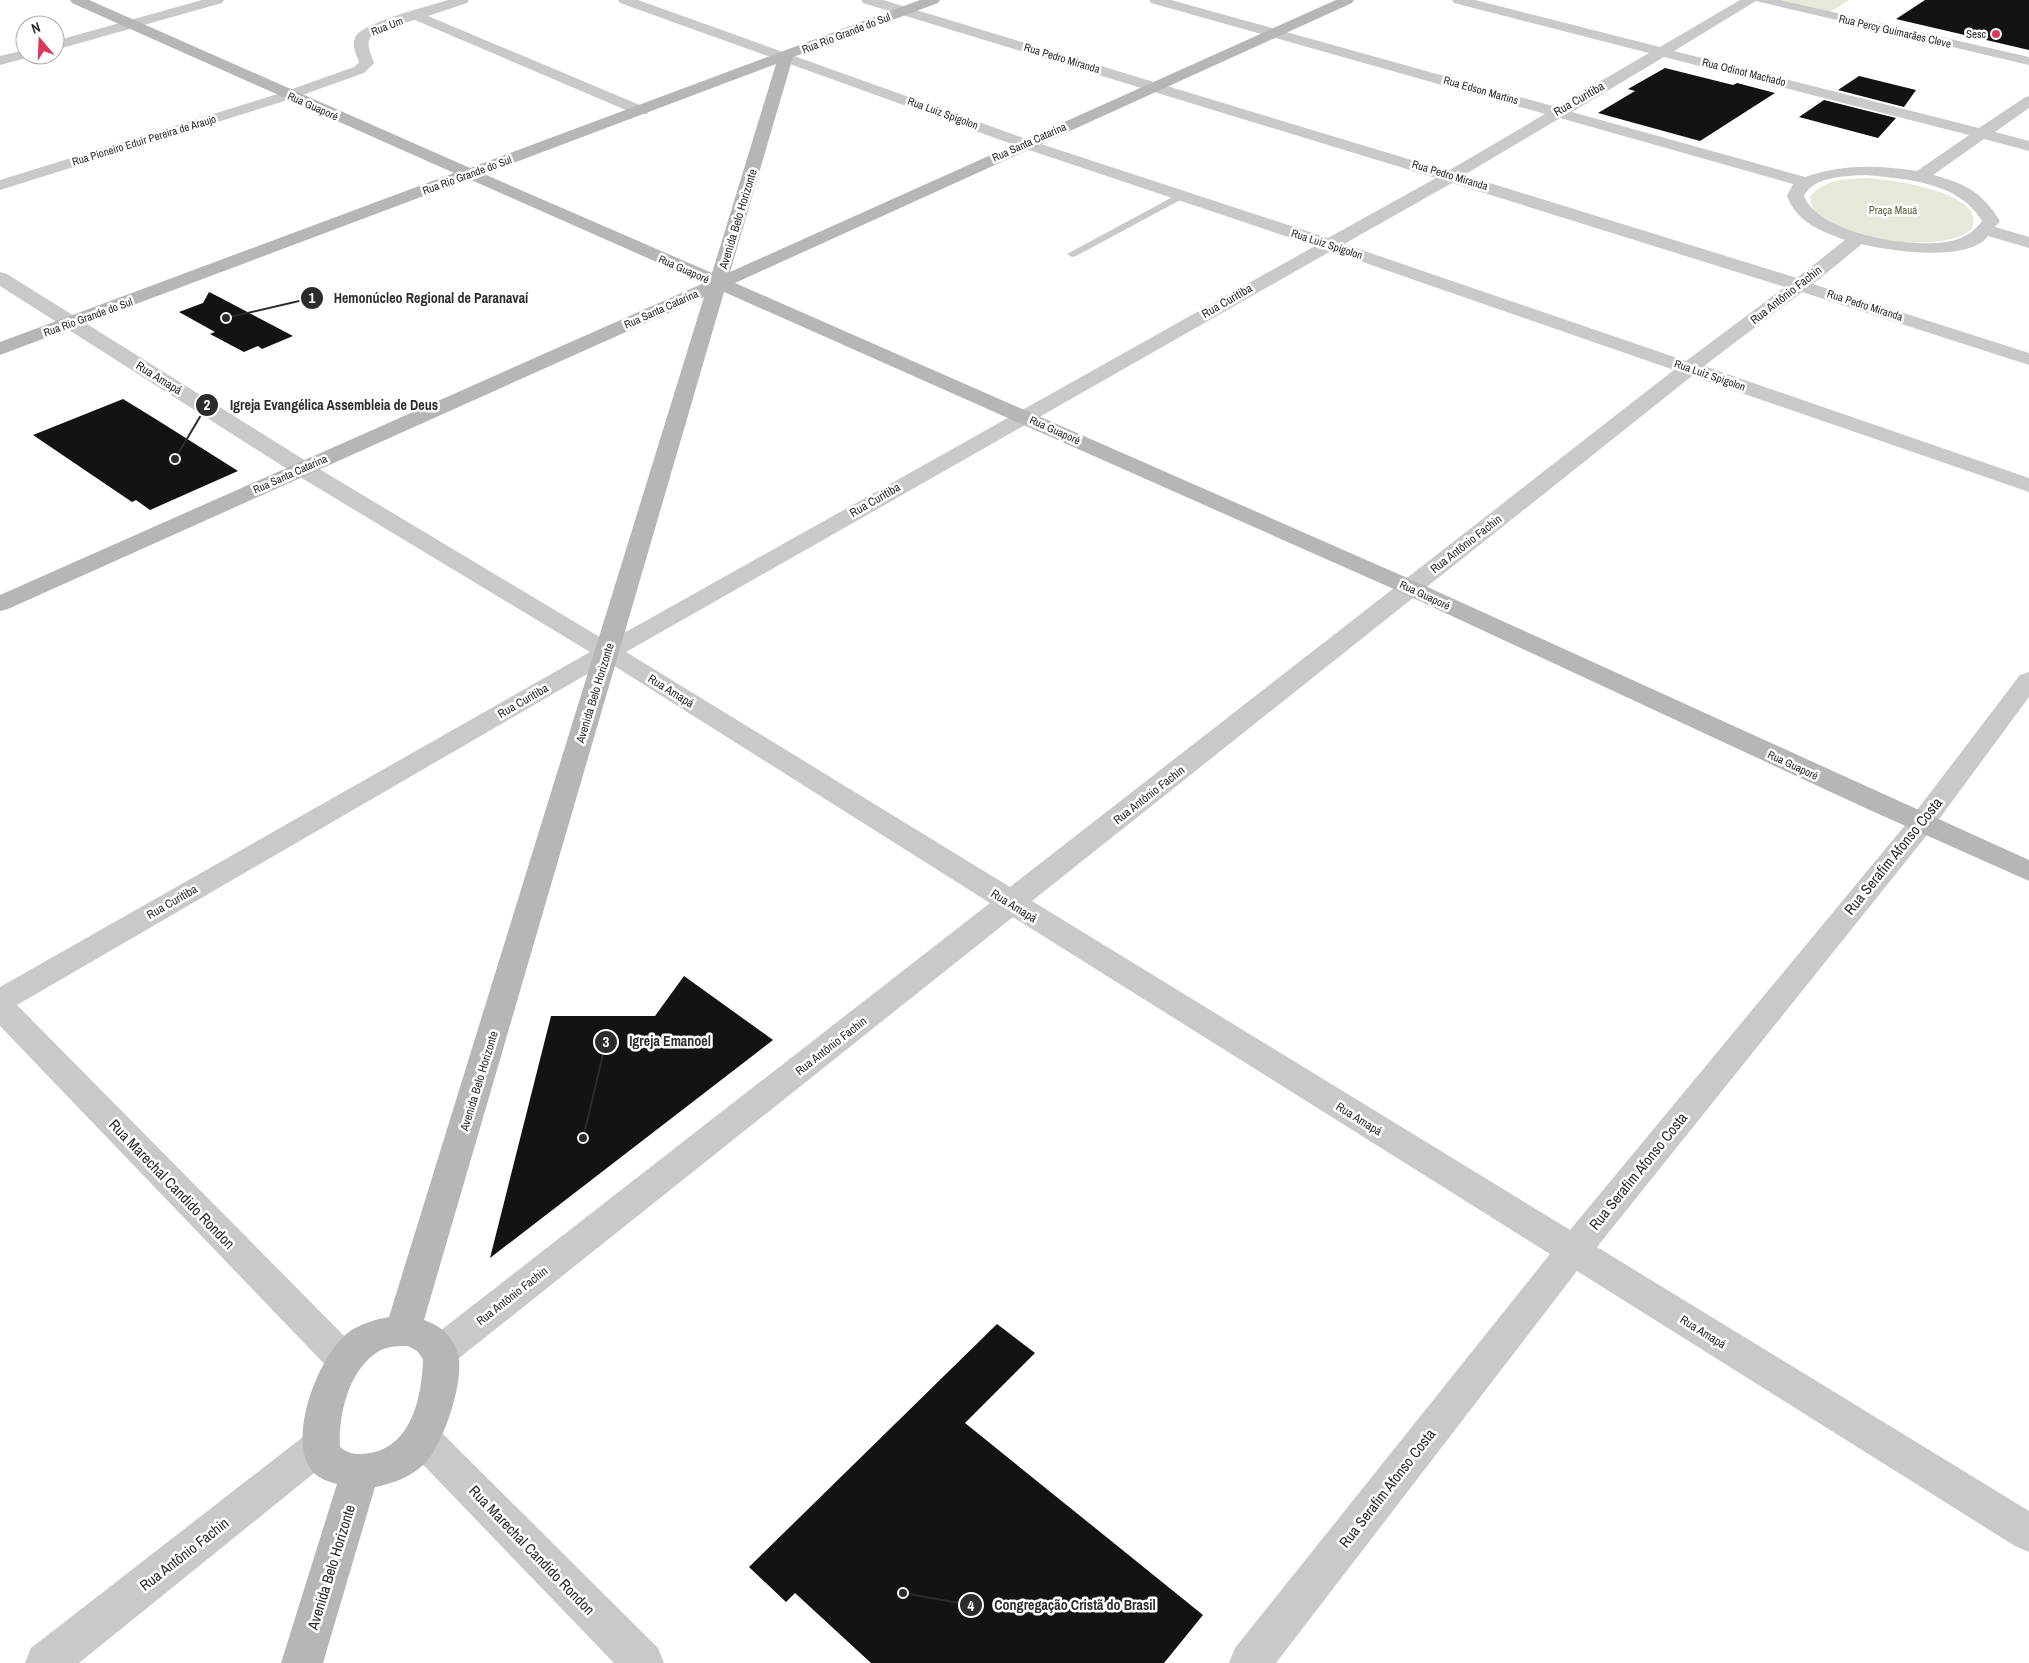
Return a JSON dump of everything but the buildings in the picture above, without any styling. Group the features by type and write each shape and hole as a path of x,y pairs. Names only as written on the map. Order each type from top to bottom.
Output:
{"street":[{"name":"Rua Guaporé","path":"77,0 468,175 1024,416 1410,588 1920,824 2029,870"},
{"path":"65,43 218,0"},
{"name":"Rua Um","path":"288,95 359,70 367,63 361,46 362,38 370,30 462,0"},
{"name":"Rua Luiz Spigolon","path":"625,0 786,56 1026,144 1328,244 2029,485"},
{"name":"Rua Pedro Miranda","path":"868,0 1801,284 2029,359"},
{"name":"Rua Rio Grande do Sul","path":"0,349 641,111 933,0"},
{"name":"Rua Edson Martins","path":"1156,0 1558,111 1805,182"},
{"name":"Rua Santa Catarina","path":"0,604 718,284 1347,0"},
{"name":"Rua Odinot Machado","path":"1459,0 2029,146"},
{"name":"Rua Curitiba","path":"0,1001 608,652 1451,176 1558,111 1750,0"},
{"name":"Rua Percy Guimarães Cleve","path":"1762,0 2029,61"},
{"path":"415,15 641,111"},
{"name":"Avenida Belo Horizonte","path":"403,1330 786,56"},
{"path":"0,61 15,57"},
{"name":"Rua Pioneiro Eduir Pereira de Araujo","path":"0,185 288,95"},
{"path":"1920,177 1985,134 2029,101"},
{"path":"1841,171 1893,172 1920,177 1950,187 1978,202 1987,211 1991,221 1987,230 1974,240 1942,246 1890,245 1858,238 1815,221 1802,210 1796,200 1797,190 1805,182 1820,175 1841,171"},
{"path":"1987,230 2029,243"},
{"name":"Rua Antônio Fachin","path":"440,1352 1012,904 1689,368 1801,284 1858,238"},
{"name":"Rua Amapá","path":"0,278 303,469 608,652 2029,1533"},
{"name":"Rua Serafim Afonso Costa","path":"1250,1663 1573,1251 1920,824 2029,680"},
{"name":"Rua Marechal Candido Rondon","path":"0,1007 345,1361"},
{"path":"409,1330 429,1337 440,1352 442,1369 426,1429 415,1449 392,1464 369,1472 344,1471 326,1460 321,1445 321,1427 339,1370 362,1343 385,1332 409,1330"},
{"name":"Rua Marechal Candido Rondon","path":"421,1437 643,1663"},
{"name":"Rua Antônio Fachin","path":"46,1663 321,1445"},
{"name":"Avenida Belo Horizonte","path":"302,1663 360,1472"}],"lane":[{"path":"1072,254 1180,196"}],"green space":[{"path":"1780,0 1849,0 1830,12"},
{"name":"Praça Mauá","path":"1869,178 1916,185 1953,197 1966,206 1973,216 1972,229 1958,237 1938,241 1915,243 1890,241 1843,229 1825,220 1813,209 1810,197 1822,186 1837,181"}],"place":[{"name":"Sesc","path":"1996,34"},
{"name":"Hemonúcleo Regional de Paranavaí","path":"226,318"},
{"name":"Igreja Evangélica Assembleia de Deus","path":"175,459"},
{"name":"Igreja Emanoel","path":"583,1138"},
{"name":"Congregação Cristã do Brasil","path":"903,1593"}]}
